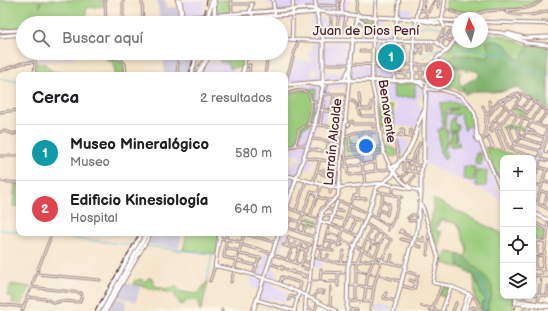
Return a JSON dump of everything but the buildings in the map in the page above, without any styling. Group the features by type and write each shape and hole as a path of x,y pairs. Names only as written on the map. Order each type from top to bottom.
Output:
{"highway":[{"path":"213,0 216,14"},
{"path":"208,16 213,0"},
{"path":"193,72 196,60"},
{"path":"200,72 207,60"},
{"path":"102,311 129,268 144,236"},
{"path":"98,311 144,236"}],"main road":[{"path":"178,0 181,4 181,16"},
{"path":"273,0 275,16"},
{"path":"292,40 293,0"},
{"path":"297,178 322,111 324,94 323,41 315,0"},
{"name":"Benavente","path":"376,0 372,81 382,147 394,172 407,187 420,192"},
{"path":"394,81 396,19 399,0"},
{"path":"413,81 413,41 420,0"},
{"path":"440,0 445,0 442,21 444,28 450,29"},
{"path":"252,2 252,16"},
{"path":"340,11 342,2"},
{"path":"208,16 216,14 232,15 309,8 331,14 340,11"},
{"path":"268,16 316,10 340,11 359,19 367,26 374,29"},
{"path":"340,11 346,16 359,19 375,17 417,20 452,26"},
{"name":"Larraín Alcalde","path":"305,309 306,296 310,281 312,257 320,220 324,209 336,201 338,196 335,188 344,137 343,129 346,119 353,40 359,19"},
{"path":"417,20 452,21"},
{"path":"488,22 548,24"},
{"path":"0,31 16,30"},
{"path":"6,31 6,36"},
{"path":"488,31 502,32 525,38 548,37"},
{"path":"488,31 503,34 527,44 548,45"},
{"path":"0,36 16,35"},
{"name":"Juan de Dios Pení","path":"288,40 432,41 436,42 446,51"},
{"path":"425,82 438,57 446,51 452,41"},
{"path":"394,311 405,267 417,233 424,150 423,135 426,88 423,84 431,65 437,56 446,51"},
{"path":"244,72 245,60"},
{"path":"344,80 350,65"},
{"path":"288,86 324,84 344,80 413,81 430,84 426,88 423,98 423,114 418,125 416,136 403,159 391,168"},
{"path":"288,86 324,84 349,80"},
{"path":"394,81 420,83 426,88 441,90 461,96 468,103 476,116 479,141 502,191"},
{"path":"288,204 317,125 324,84"},
{"path":"347,310 348,263 354,245 368,214 376,189 392,176 398,164"},
{"path":"288,175 335,188 382,183 407,187"},
{"path":"374,184 376,185 376,189"},
{"path":"320,220 330,224 335,210 336,201"},
{"path":"420,203 423,208 438,258 433,281 434,283 452,287 470,295 464,311"},
{"path":"536,213 548,219"},
{"path":"106,311 129,268 149,236"},
{"path":"257,300 256,298 278,236"},
{"path":"220,238 215,266 264,278 299,292 336,311"},
{"path":"254,311 271,254"},
{"path":"444,311 452,287"},
{"path":"254,311 258,292"},
{"path":"257,300 286,310 294,311 299,292"},
{"path":"515,301 538,304"},
{"path":"524,303 547,306"}],"street":[{"path":"105,0 106,16"},
{"path":"123,0 123,16"},
{"path":"142,0 143,16"},
{"path":"231,0 232,15"},
{"path":"336,33 340,11 338,0"},
{"path":"357,0 356,8 359,19"},
{"path":"418,10 424,11 426,0"},
{"path":"425,18 435,0"},
{"path":"438,7 440,0"},
{"path":"444,8 462,15 470,15 489,10 530,7 542,0"},
{"path":"231,4 252,2"},
{"path":"316,10 318,5 340,11"},
{"path":"424,8 430,10"},
{"path":"512,9 506,13 534,15 548,11"},
{"path":"330,33 331,14"},
{"path":"346,16 344,27 350,27"},
{"path":"363,40 367,26"},
{"path":"436,42 441,36 444,28"},
{"path":"440,46 450,29"},
{"path":"337,30 350,32"},
{"path":"441,36 450,41 452,39"},
{"path":"288,75 298,40"},
{"path":"398,65 404,59 404,40"},
{"path":"422,41 422,54"},
{"path":"427,41 428,50 432,50 432,41"},
{"path":"417,42 417,54"},
{"path":"413,50 422,50"},
{"path":"361,51 373,51"},
{"path":"121,60 126,64 126,72"},
{"path":"177,72 178,60"},
{"path":"195,72 205,60"},
{"path":"265,72 267,60"},
{"path":"0,70 22,63 35,62 34,72"},
{"path":"323,64 431,65"},
{"path":"245,67 250,65 250,72"},
{"path":"422,65 422,73 425,82"},
{"path":"394,73 427,73"},
{"path":"404,73 406,81"},
{"path":"288,94 297,90 303,91 309,95 311,101 308,124"},
{"path":"324,94 348,94"},
{"path":"331,112 334,94"},
{"path":"359,94 360,114 362,116 378,116"},
{"path":"504,150 496,130 520,98 520,94"},
{"path":"486,115 501,101 520,94 547,112 538,124"},
{"path":"521,109 528,98"},
{"path":"311,101 320,103"},
{"path":"334,101 354,102 360,109"},
{"path":"488,101 492,108"},
{"path":"501,101 505,106 518,115 548,129"},
{"path":"492,146 488,137 488,116 501,101"},
{"path":"360,109 371,110 371,102"},
{"path":"515,105 527,114 534,103"},
{"path":"479,141 485,136 486,115 483,106"},
{"path":"492,132 492,124 505,106"},
{"path":"326,111 332,107 346,108"},
{"path":"527,132 526,128 541,107"},
{"path":"0,112 16,110"},
{"path":"322,111 346,114"},
{"path":"515,144 509,128 518,115"},
{"path":"524,118 517,129 521,138 548,146"},
{"path":"346,119 348,126 352,121 354,124 373,124 373,127 379,126"},
{"path":"495,121 500,126 509,149"},
{"path":"295,146 299,130 308,124 343,129 338,153 335,188 330,193"},
{"path":"546,138 548,126"},
{"path":"387,127 388,144"},
{"path":"391,137 394,127"},
{"path":"526,128 534,132"},
{"path":"410,137 411,130"},
{"path":"0,132 16,133"},
{"path":"344,137 360,132 387,133 397,147 398,164"},
{"path":"360,132 360,142"},
{"path":"370,132 370,142"},
{"path":"509,149 527,132"},
{"path":"527,132 546,138"},
{"path":"536,169 548,132"},
{"path":"349,135 350,150 382,147"},
{"path":"397,135 410,137 416,136"},
{"path":"479,141 488,137"},
{"path":"312,139 340,142"},
{"path":"327,152 328,141"},
{"path":"343,141 349,175 391,168"},
{"path":"349,146 369,144"},
{"path":"400,178 407,172 420,144"},
{"path":"515,144 548,153"},
{"path":"288,147 308,147 338,153"},
{"path":"509,149 548,161"},
{"path":"417,150 424,150"},
{"path":"414,172 417,150"},
{"path":"346,158 384,153"},
{"path":"374,154 376,171"},
{"path":"0,156 16,156"},
{"path":"361,156 365,184"},
{"path":"305,158 338,162"},
{"path":"403,159 415,165 423,166"},
{"path":"403,159 404,170 407,172"},
{"path":"313,182 320,160"},
{"path":"343,167 375,162"},
{"path":"537,166 547,169 537,203 548,209"},
{"path":"536,170 537,166"},
{"path":"317,171 321,172 322,174 329,176 331,175 330,171 322,170 321,172"},
{"path":"407,172 422,173"},
{"path":"407,187 414,176"},
{"path":"296,211 306,180"},
{"path":"0,181 16,184"},
{"path":"543,181 548,183"},
{"path":"310,216 321,185"},
{"path":"358,185 358,198"},
{"path":"392,194 394,185"},
{"path":"536,185 541,186"},
{"path":"376,189 384,193 401,196 395,216 388,230"},
{"path":"288,190 293,191"},
{"path":"540,190 548,193 544,207"},
{"path":"297,231 311,192 330,201 336,201 350,206 376,218 390,227"},
{"path":"376,218 384,193"},
{"path":"338,246 353,198 355,195 358,195"},
{"path":"353,198 366,199"},
{"name":"Larraín Alcalde","path":"313,241 320,220 322,208 330,201"},
{"path":"379,210 387,214 389,204 382,201"},
{"path":"288,207 320,220"},
{"path":"325,208 343,212"},
{"path":"322,214 341,219"},
{"path":"348,215 372,227 391,240 377,276 370,311"},
{"path":"408,218 414,215 419,216"},
{"path":"288,223 290,219 317,227"},
{"path":"350,232 356,219"},
{"path":"409,222 418,220"},
{"path":"302,233 306,224"},
{"path":"319,259 330,224 358,236"},
{"path":"536,224 547,229"},
{"path":"537,311 548,224"},
{"path":"356,301 357,262 372,227"},
{"path":"288,228 314,238"},
{"path":"368,253 378,231"},
{"path":"327,232 341,237"},
{"path":"402,232 421,247"},
{"path":"427,255 430,232"},
{"path":"375,256 384,235"},
{"path":"22,311 51,236"},
{"path":"231,282 242,245 243,236"},
{"path":"254,236 276,242"},
{"path":"287,245 289,237 310,245 303,260 302,266"},
{"path":"220,238 242,242"},
{"path":"227,239 224,257 257,266"},
{"path":"287,260 296,239"},
{"path":"340,239 382,261"},
{"path":"366,239 379,246"},
{"path":"401,239 413,241 423,239"},
{"path":"325,240 335,243"},
{"path":"544,256 536,255 538,240 548,243"},
{"path":"295,263 303,242"},
{"path":"329,250 332,242"},
{"path":"242,245 262,250 309,270"},
{"path":"283,245 300,248 307,251"},
{"path":"315,245 333,251"},
{"path":"225,248 240,251"},
{"path":"340,263 344,251"},
{"path":"239,254 260,258 254,275"},
{"path":"326,261 328,255"},
{"path":"390,263 392,256"},
{"path":"312,257 340,263 382,261 405,267"},
{"path":"303,260 309,263"},
{"path":"364,302 368,273 373,261"},
{"path":"269,263 280,267 281,266 291,272 301,275"},
{"path":"210,281 215,266"},
{"path":"536,268 548,270"},
{"path":"320,281 321,269"},
{"path":"356,270 401,283 414,289 418,275 404,271"},
{"path":"321,272 347,273"},
{"path":"338,273 338,286"},
{"path":"36,274 100,280"},
{"path":"536,275 548,277"},
{"path":"280,284 282,277 301,283 299,292"},
{"path":"410,280 416,282"},
{"path":"310,281 338,282"},
{"path":"432,311 442,284"},
{"path":"348,285 374,289"},
{"path":"536,294 547,296 548,286"},
{"path":"27,297 46,299 53,303 60,301 77,303 80,302 82,295 81,293 31,287"},
{"path":"330,308 331,287"},
{"path":"313,299 317,291"},
{"path":"386,293 384,298 396,301"},
{"path":"470,295 476,298 481,311"},
{"path":"289,300 290,296 297,299"},
{"path":"524,299 524,311"},
{"path":"348,301 372,302"},
{"path":"514,311 515,301"},
{"path":"315,311 319,302"},
{"path":"453,311 456,303"},
{"path":"0,304 24,307"},
{"path":"529,311 530,304"},
{"path":"422,306 438,311"},
{"path":"544,311 547,306"},
{"path":"471,311 472,308 475,308 476,311"},
{"path":"305,309 311,309"},
{"path":"347,310 355,311"}],"shaded area":[{"path":"157,0 165,0 167,8 178,7 179,16 160,16"},
{"path":"181,0 204,0 203,15 184,16 183,4"},
{"path":"267,0 349,0 346,10 383,14 383,17 345,14 344,19 327,18 328,14 318,13 319,19 325,19 327,38 322,42 322,72 346,73 343,79 314,82 313,76 316,76 316,68 311,68 312,81 288,84 288,77 293,60 311,61 312,56 307,56 308,52 311,52 313,42 312,17 292,18 292,20 288,20 288,16 269,16 273,10 272,4 268,4"},
{"path":"398,8 411,8 411,18 398,18"},
{"path":"375,18 381,18 383,20 382,28 394,28 394,35 374,35"},
{"path":"333,40 352,40 350,63 324,63 324,43 332,43"},
{"path":"374,41 394,41 393,79 373,79"},
{"path":"164,60 192,60 189,72 164,72"},
{"path":"438,60 441,60 444,89 440,89 430,81"},
{"path":"208,62 228,63 229,68 233,68 234,72 204,72"},
{"path":"351,65 372,65 371,78 350,79"},
{"path":"373,81 419,83 422,87 422,96 418,97 418,104 420,104 420,109 422,109 422,112 416,127 394,126 392,112 397,111 396,103 377,104"},
{"path":"347,83 348,87 330,88 324,126 317,125 306,159 312,160 309,170 300,167 288,200 288,166 294,167 296,160 299,160 300,155 288,151 288,148 297,147 302,129 310,125 317,89 301,90 300,86"},
{"path":"428,92 445,93 459,98 467,104 474,116 476,139 500,192 500,199 425,163"},
{"path":"397,138 409,140 406,152 404,154 400,154 396,142"},
{"path":"151,236 182,236 179,248 146,244"},
{"path":"278,236 287,236 283,242 273,270 277,272 272,285 288,292 284,303 269,298 268,303 258,300 261,290 251,288 250,277 258,275 266,252 273,254"},
{"path":"314,258 322,261 322,267 313,267"},
{"path":"124,283 140,286 136,302 117,296"},
{"path":"118,298 127,301 125,311 108,311 114,299"},
{"path":"377,304 392,308 391,311 376,310"}],"green space":[{"path":"0,0 40,0 40,7 41,0 104,0 104,6 86,8 87,16 16,16 16,29 0,30"},
{"path":"215,0 230,0 231,13 218,14 216,12"},
{"path":"446,0 476,0 478,2 486,0 541,0 527,8 489,10 481,12 457,12 446,8"},
{"path":"310,9 316,11 260,16 216,16"},
{"path":"374,17 373,27 359,18"},
{"path":"488,34 501,35 524,44 548,46 548,109 522,92 519,88 471,65 468,72 438,60 445,55 452,45 452,48 488,48"},
{"path":"493,40 506,45 517,59 522,59 528,45 548,46 548,109 522,92 518,87 504,91 478,91 465,94 463,91 463,85 480,75 478,72 449,63 449,58 455,55 489,58 488,41"},
{"path":"108,60 118,60 123,62 125,72 115,72 114,63"},
{"path":"220,60 244,60 243,67 229,68 228,63 220,62"},
{"path":"36,63 45,64 53,72 35,72"},
{"path":"373,65 393,65 393,68 373,68"},
{"path":"456,67 461,73 459,77 460,85 462,85 463,91 449,87 446,80 447,72"},
{"path":"393,82 415,83 415,97 394,98"},
{"path":"316,89 313,112 309,125 302,128 297,145 288,146 288,92"},
{"path":"447,102 462,105 470,112 474,121 472,125 465,128 465,131 461,116 459,114 457,114 457,116 455,114 447,114 457,108 446,112 445,130 448,130 445,152 447,157 444,160 440,151 438,129 441,130 443,124 440,103"},
{"path":"392,106 394,126 380,127 378,107"},
{"path":"516,106 527,114 525,117 512,110"},
{"path":"454,116 455,125 458,124 458,130 450,131 450,121 454,118"},
{"path":"502,125 509,127 511,125 513,127 514,125 517,127 519,126 525,130 514,130 507,128 502,129"},
{"path":"342,129 344,130 338,186 336,186"},
{"path":"451,132 456,132 457,139 455,139 455,142 459,142 460,146 450,146 452,135"},
{"path":"350,135 352,144 349,145 350,150 381,147 383,151 346,156 344,138"},
{"path":"387,145 397,150 397,156 392,157 384,152 382,146"},
{"path":"485,147 516,155 500,155 500,182"},
{"path":"476,153 481,153 481,165 475,164"},
{"path":"464,166 475,167 474,181 463,179"},
{"path":"476,171 487,171 486,186 476,186"},
{"path":"15,183 16,206 13,206"},
{"path":"433,199 500,232 500,299 515,299 513,311 481,311 475,297 474,276 467,270 443,263 445,253 448,252 465,256 467,249 457,224 440,220 435,230 441,232 438,249 436,249 430,229 434,209"},
{"path":"309,217 318,220 316,226 307,224"},
{"path":"536,227 546,232 544,241 536,239"},
{"path":"186,236 219,236 216,254 183,250"},
{"path":"459,255 466,258 491,283 493,288 488,305 488,311 482,311 482,303 485,302 484,297 481,295 473,275 458,265 459,262 457,258"},
{"path":"148,278 152,278 154,285 164,289 176,286 182,292 198,294 208,281 201,311 199,311 199,303 195,300 186,301 183,305 180,304 174,293 149,289 148,287 133,284 134,281 141,279 145,282"},
{"path":"11,284 30,287 23,304 12,303 13,297 7,296"},
{"path":"442,286 450,288 446,298 439,295"}],"waterway":[{"path":"417,28 426,25 452,29"},
{"path":"493,39 519,66 548,77"},
{"path":"423,58 432,51 443,49"},
{"path":"451,49 476,49 495,54"},
{"path":"496,54 506,54"},
{"path":"0,78 16,81"},
{"path":"0,230 16,232"},
{"path":"52,236 132,245"},
{"path":"146,246 212,254 207,280"},
{"path":"478,274 484,289 485,300"},
{"path":"485,301 485,311"}],"railway":[{"path":"204,16 207,0"},
{"path":"190,72 193,60"},
{"path":"95,311 138,236"}],"place":[{"name":"Museo Mineralógico","path":"391,57"},
{"name":"Edificio Kinesiología","path":"439,74"}]}
